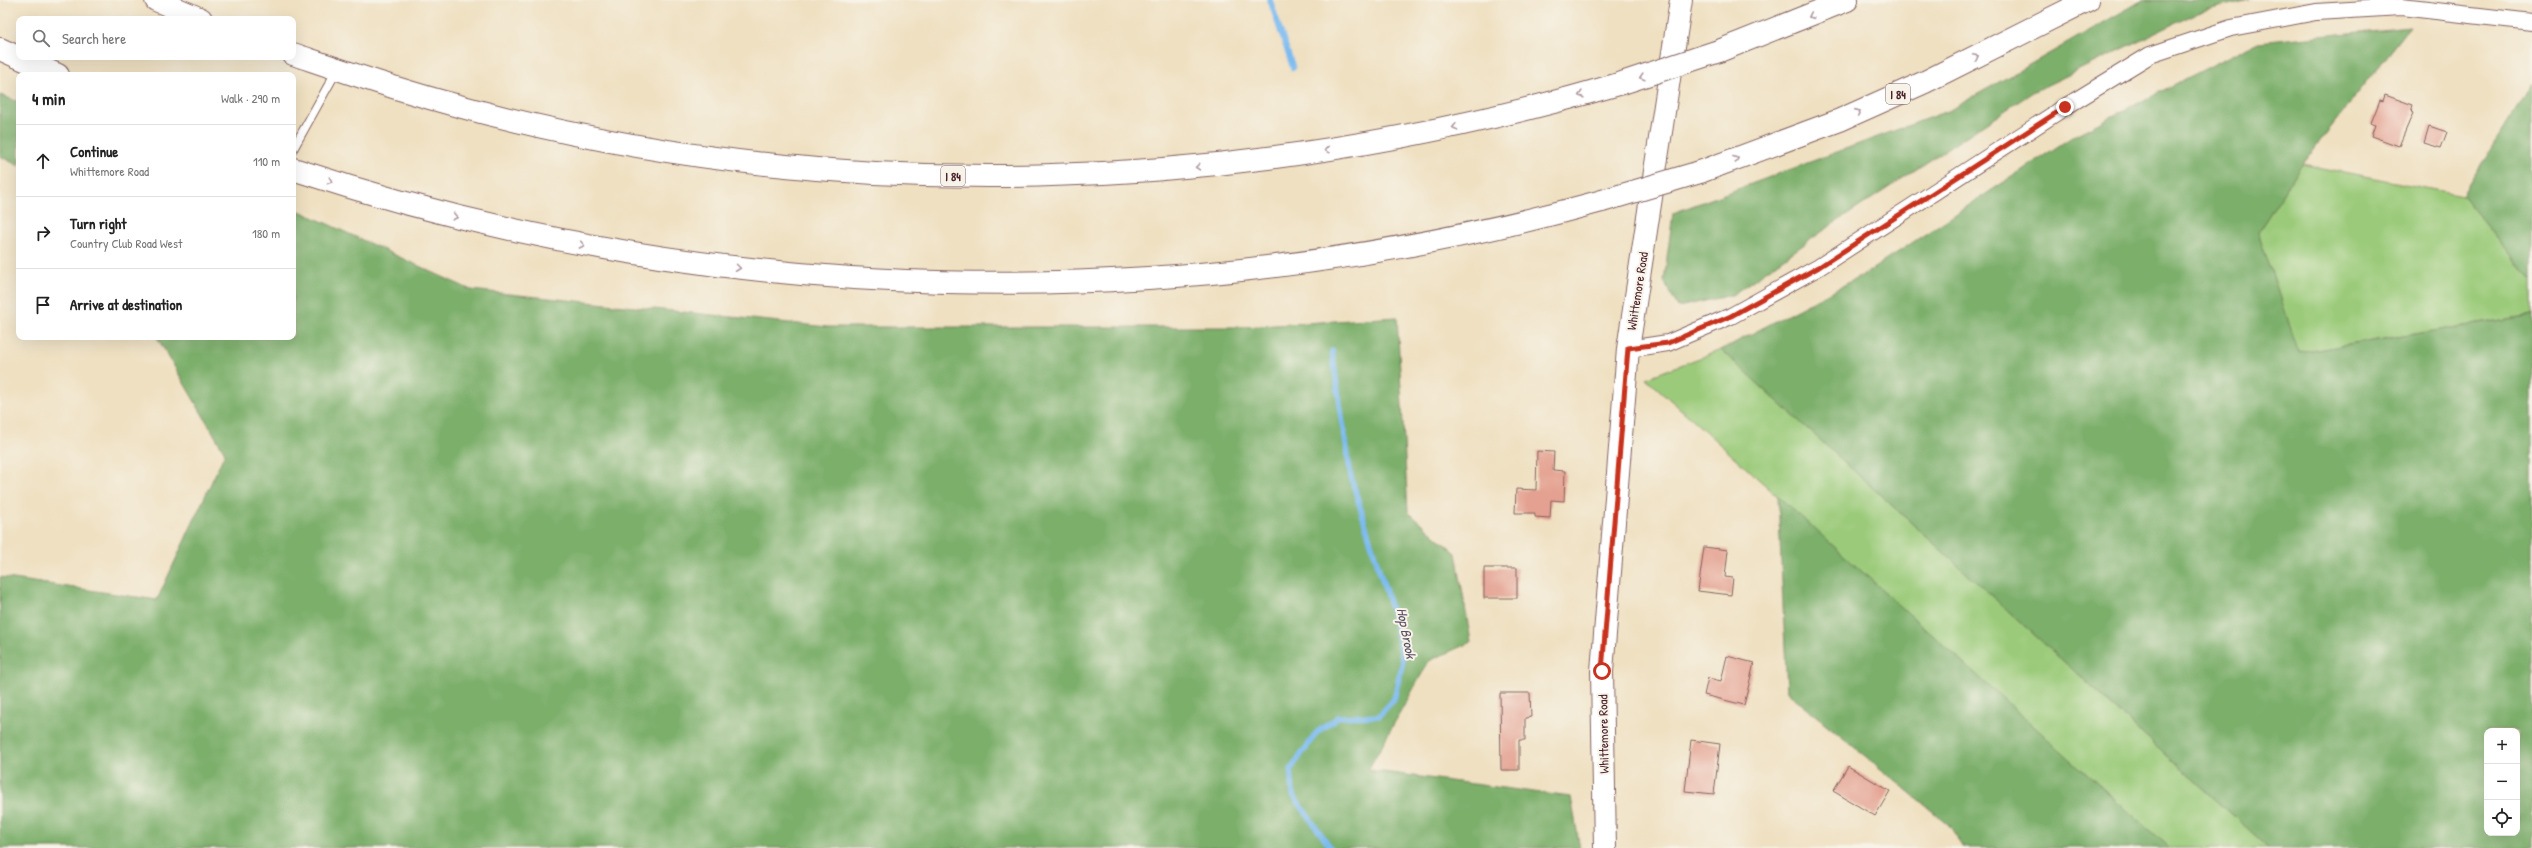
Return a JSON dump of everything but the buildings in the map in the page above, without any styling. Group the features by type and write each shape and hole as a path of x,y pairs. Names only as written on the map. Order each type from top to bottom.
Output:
{"main road":[{"path":"156,0 194,16"},
{"name":"Whittemore Road","path":"1605,848 1602,671 1628,348 1681,0"},
{"name":"I 84","path":"296,55 455,106 626,143 792,166 878,174 965,177 1134,173 1309,153 1394,139 1480,122 1618,84 1719,51 1799,21 1847,0"},
{"name":"I 84","path":"296,170 428,210 606,249 780,273 875,281 966,284 1144,280 1234,272 1413,245 1510,225 1602,201 1700,172 1834,122 1925,82 2088,0"},
{"path":"0,49 16,56"},
{"path":"25,60 51,72"}],"street":[{"path":"1628,348 1668,343 1731,316 1819,267 2065,107 2150,55 2232,28 2316,12 2401,7 2532,22"}],"lane":[{"path":"296,144 337,69"}],"green space":[{"path":"2143,0 2249,0 2199,12 2033,92 1823,231 1732,295 1678,307 1664,281 1673,213 1950,110"},
{"path":"2410,27 2302,164 2258,232 2299,353 2532,315 2532,848 2269,848 1721,350 1865,274 2075,135 2258,42"},
{"path":"2532,83 2532,282 2462,195"},
{"path":"0,95 16,101 16,164 0,156"},
{"path":"2302,164 2462,195 2532,282 2532,315 2298,353 2258,232"},
{"path":"296,209 471,290 828,327 1244,327 1397,317 1408,512 1456,553 1471,642 1429,661 1368,770 1571,797 1580,848 0,848 0,577 157,600 225,453 159,340 296,340"},
{"path":"1721,350 2269,848 2169,848 1646,378"},
{"path":"1778,496 2169,848 1964,848 1949,825 1787,692"}],"waterway":[{"name":"Hop Brook","path":"1270,0 1293,68"},
{"name":"Hop Brook","path":"1331,848 1293,795 1291,769 1317,732 1338,717 1379,716 1394,699 1403,661 1395,622 1351,477 1332,351"}],"route":[{"path":"1602,671 1628,348 1668,343 1731,316 1819,267 2065,107"}]}
